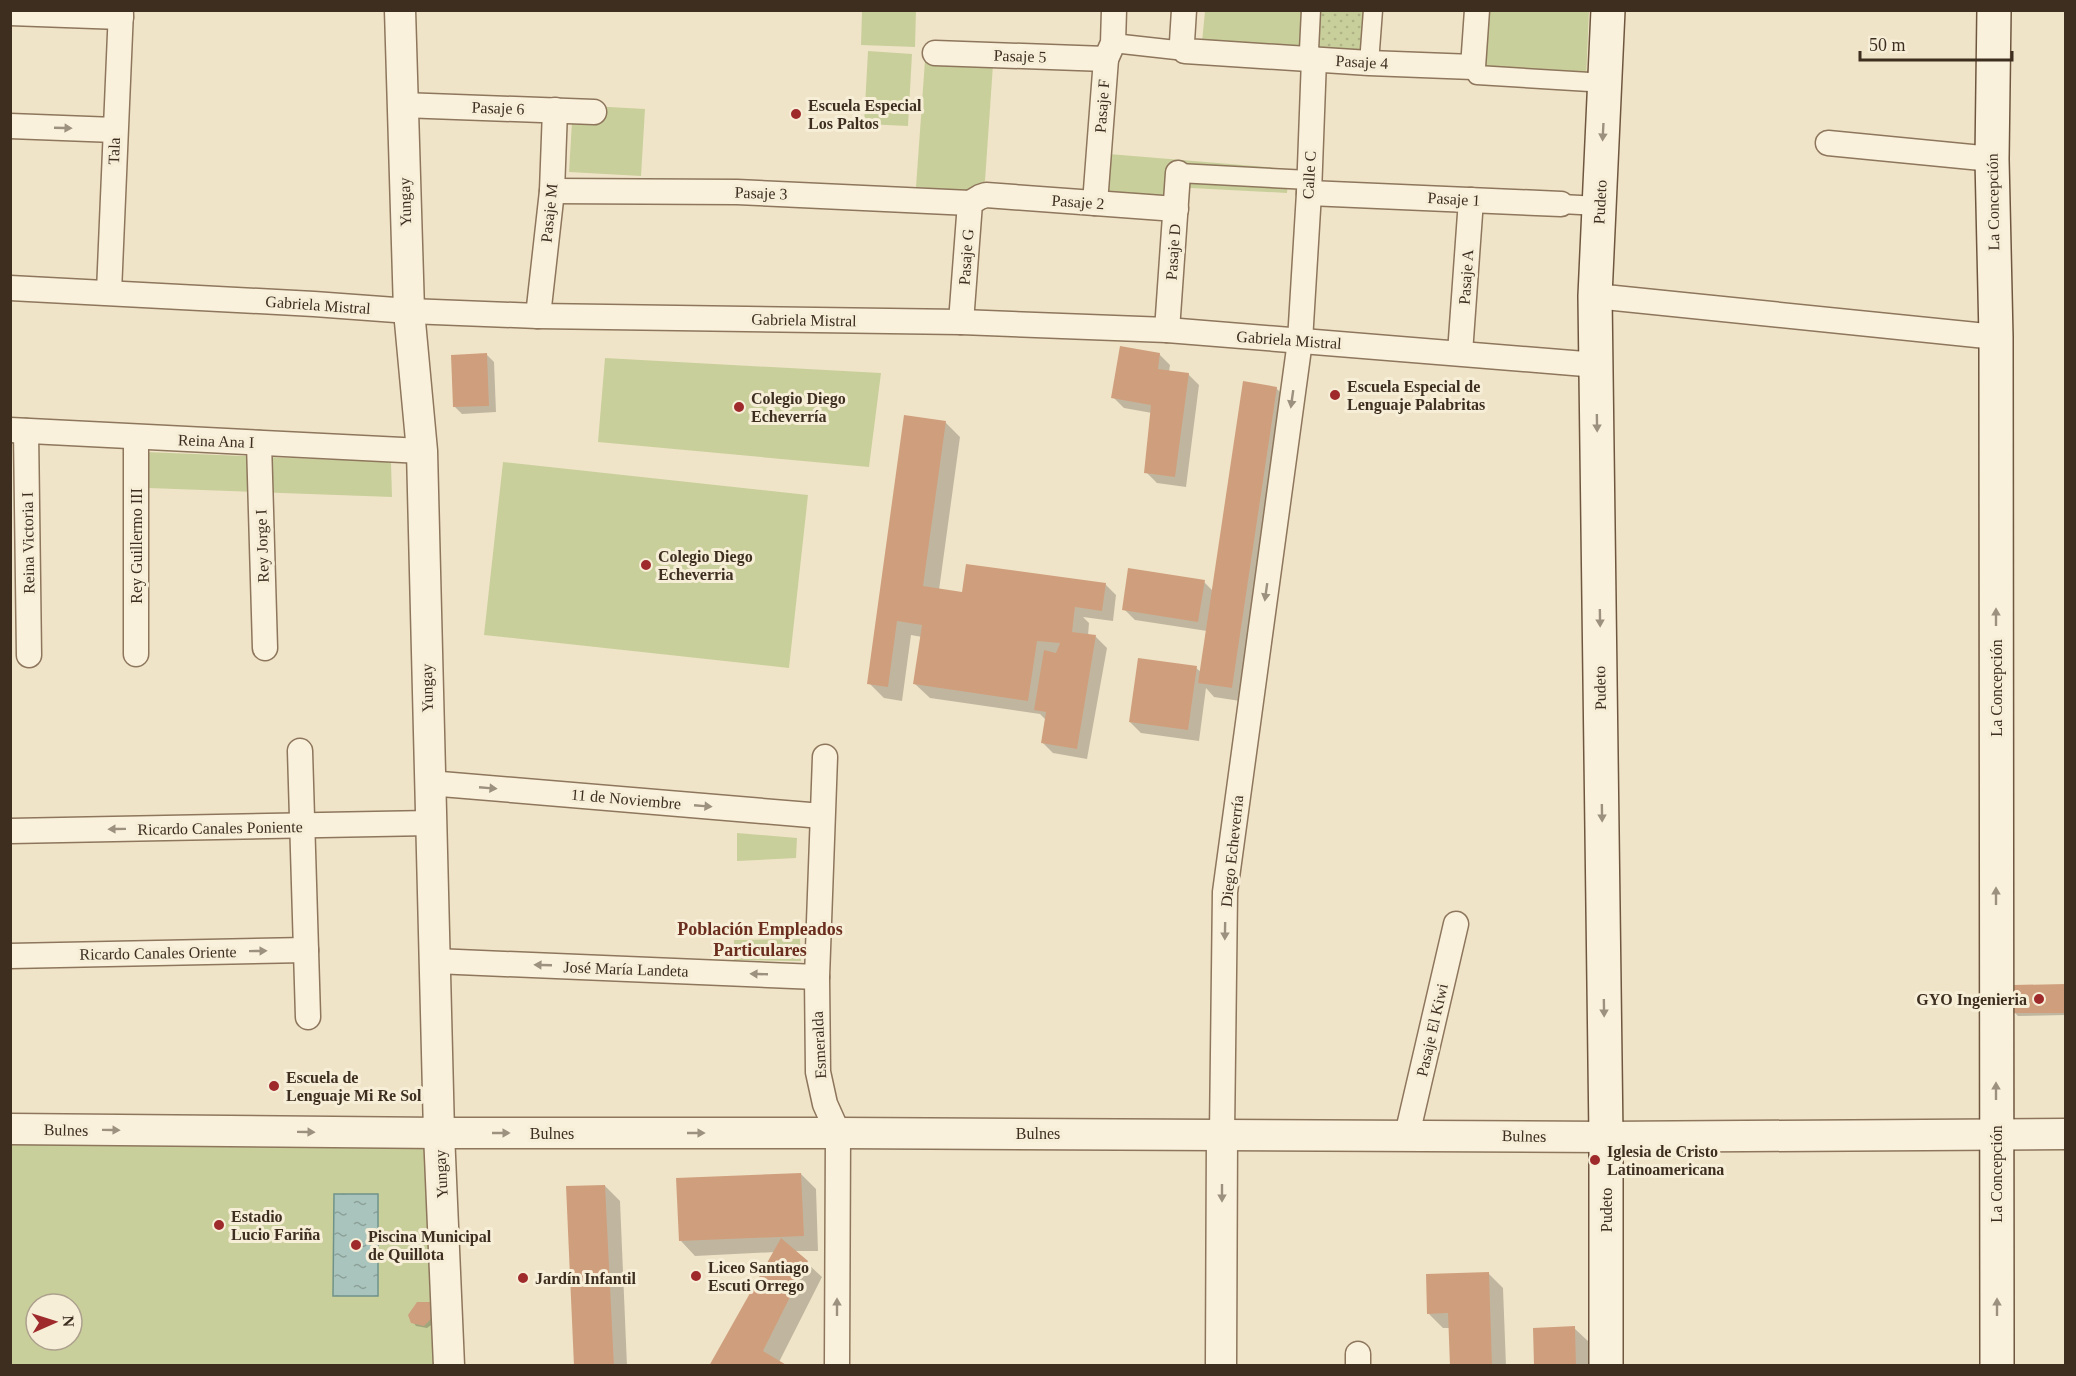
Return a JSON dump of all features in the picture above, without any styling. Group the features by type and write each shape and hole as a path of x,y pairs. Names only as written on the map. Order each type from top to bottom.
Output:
{"main road":[{"name":"Pudeto","path":"1606,1365 1606,1137 1595,296 1608,10"},
{"name":"La Concepción","path":"1994,10 1992,159 1996,337 1997,1365"}],"street":[{"name":"Yungay","path":"400,10 409,311 422,451 439,1133 449,1365"},
{"name":"Pasaje F","path":"1095,203 1114,10"},
{"path":"1184,10 1182,42 1185,51"},
{"name":"Calle C","path":"1300,341 1314,59 1309,50 1311,10"},
{"path":"1369,63 1373,10"},
{"path":"1473,67 1477,10"},
{"path":"10,13 121,14"},
{"name":"Tala","path":"109,292 121,14"},
{"name":"Pasaje 4","path":"1109,51 1185,51 1473,67 1477,75 1606,83"},
{"name":"Pasaje 5","path":"935,53 1109,51"},
{"name":"Pasaje 6","path":"402,105 594,112"},
{"name":"Pasaje M","path":"538,316 552,191 555,110"},
{"path":"10,126 115,130"},
{"path":"1828,143 1992,159"},
{"name":"Pasaje 1","path":"1178,173 1309,187 1472,200 1599,206"},
{"name":"Pasaje D","path":"1167,330 1178,173"},
{"name":"Pasaje 3","path":"552,191 737,192 975,200"},
{"name":"Pasaje 2","path":"975,200 986,195 1176,209"},
{"name":"Pasaje G","path":"961,322 975,200"},
{"name":"Pasaje A","path":"1460,353 1472,200"},
{"name":"Gabriela Mistral","path":"10,288 409,311 538,316 961,322 1167,330 1597,365"},
{"path":"1595,296 1996,337"},
{"name":"Diego Echeverría","path":"1221,1365 1225,892 1300,341"},
{"name":"Reina Ana I","path":"18,431 422,451"},
{"name":"Reina Victoria I","path":"18,431 29,655"},
{"name":"Rey Guillermo III","path":"136,438 136,654"},
{"name":"Rey Jorge I","path":"259,443 265,648"},
{"path":"300,751 308,1017"},
{"name":"Esmeralda","path":"825,757 817,977 819,1072 825,1104 838,1132 837,1365"},
{"name":"11 de Noviembre","path":"429,783 822,816"},
{"name":"Ricardo Canales Poniente","path":"10,831 430,823"},
{"name":"Pasaje El Kiwi","path":"1407,1135 1456,924"},
{"name":"Ricardo Canales Oriente","path":"10,956 306,950"},
{"name":"José María Landeta","path":"435,961 817,977"},
{"name":"Bulnes","path":"10,1129 439,1133 838,1132 1606,1137 2066,1134"}],"green space":[{"path":"862,11 916,11 915,47 861,45"},
{"path":"1205,11 1304,11 1301,49 1202,42"},
{"path":"1316,11 1370,11 1367,57 1314,51"},
{"path":"1487,11 1589,11 1586,79 1480,73"},
{"path":"868,51 912,54 908,126 864,124"},
{"path":"925,60 993,65 985,181 970,191 916,187"},
{"path":"573,105 645,109 641,176 569,172"},
{"path":"1109,154 1289,169 1287,193 1172,187 1171,200 1106,197"},
{"name":"Colegio Diego Echeverría","path":"605,358 881,373 869,467 598,442"},
{"path":"146,452 391,462 392,497 148,488"},
{"name":"Colegio Diego Echeverria","path":"503,462 808,495 789,668 484,635"},
{"path":"737,833 797,838 796,858 737,861"},
{"path":"800,939 801,961 734,960 734,940"},
{"name":"Estadio Lucio Fariña","path":"11,1144 424,1148 433,1365 11,1366"}],"water":[{"name":"Piscina Municipal de Quillota","path":"334,1194 378,1194 378,1296 333,1296"}],"building":[{"path":"1120,346 1160,353 1158,369 1189,373 1175,477 1144,473 1151,405 1111,398"},
{"path":"487,353 489,406 453,407 451,355"},
{"path":"1243,381 1277,387 1232,688 1198,683"},
{"path":"904,415 946,421 923,586 962,592 966,564 1106,583 1102,611 1075,607 1072,632 1096,635 1077,749 1041,743 1046,712 1034,710 1044,650 1056,653 1060,643 1037,641 1028,701 913,684 922,625 897,621 888,687 867,684"},
{"path":"1128,568 1205,580 1198,622 1122,610"},
{"path":"1138,658 1197,666 1188,730 1129,722"},
{"name":"GYO Ingenieria","path":"2066,984 2066,1013 2013,1013 2013,985"},
{"path":"801,1173 804,1236 679,1241 676,1178"},
{"path":"605,1185 614,1366 574,1366 566,1186"},
{"path":"781,1238 808,1261 763,1351 788,1366 709,1366"},
{"path":"1489,1272 1492,1366 1450,1366 1448,1313 1427,1314 1426,1274"},
{"path":"417,1302 431,1302 431,1319 424,1326 411,1323 408,1315"},
{"path":"1575,1326 1576,1366 1534,1366 1533,1328"}],"place":[{"name":"Escuela Especial Los Paltos","path":"796,114"},
{"name":"Escuela Especial de Lenguaje Palabritas","path":"1335,395"},
{"name":"Colegio Diego Echeverría","path":"739,407"},
{"name":"Colegio Diego Echeverria","path":"646,565"},
{"name":"GYO Ingenieria","path":"2039,999"},
{"name":"Escuela de Lenguaje Mi Re Sol","path":"274,1086"},
{"name":"Iglesia de Cristo Latinoamericana","path":"1595,1160"},
{"name":"Estadio Lucio Fariña","path":"219,1225"},
{"name":"Piscina Municipal de Quillota","path":"356,1245"},
{"name":"Liceo Santiago Escuti Orrego","path":"696,1276"},
{"name":"Jardín Infantil","path":"523,1278"}],"district":[{"name":"Población Empleados Particulares","path":"760,939"}]}
